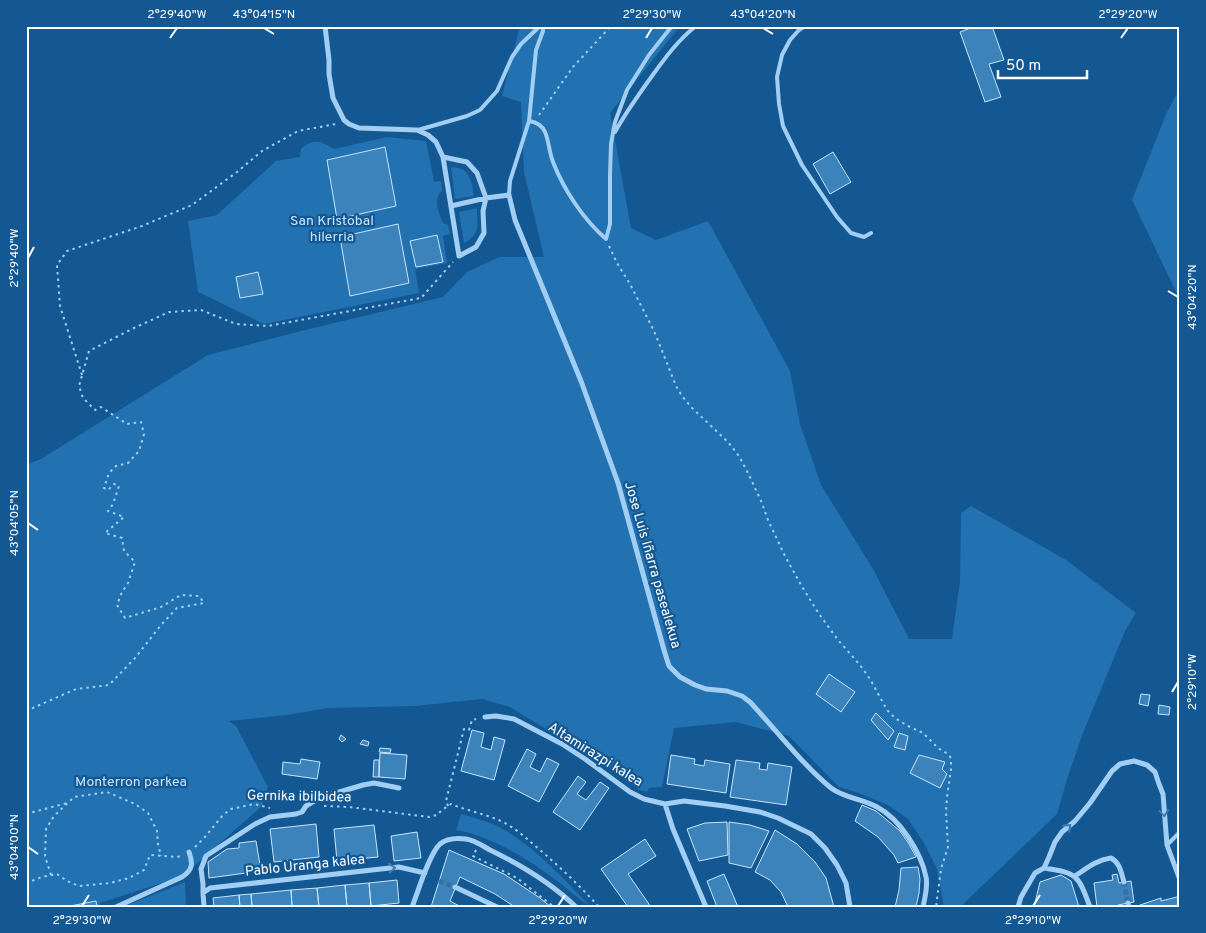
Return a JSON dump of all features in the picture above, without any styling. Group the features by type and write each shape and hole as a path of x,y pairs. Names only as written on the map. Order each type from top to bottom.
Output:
{"street":[{"path":"325,26 333,98 344,120 359,128 417,130 428,135 436,142 443,156 459,256 476,247 484,233 483,211 486,198 477,173 467,162 443,156"},
{"path":"451,206 509,195"},
{"name":"Jose Luis Iñarra pasealekua","path":"509,195 515,220 581,381 618,483 670,666 680,677 695,686 727,691 742,696 750,702 819,778 836,792 877,807 890,816 909,839 922,862 927,878 927,889 923,907"},
{"name":"Altamirazpi kalea","path":"485,717 496,716 514,719 562,744 630,792 644,799 665,804"},
{"path":"1018,907 1021,896 1035,873 1044,868 1055,842 1062,832 1090,803 1112,771 1120,764 1134,761 1146,765 1155,772 1162,794 1168,844 1180,880"},
{"path":"204,907 201,869 206,856 255,824 270,817 302,812 306,806 319,798 374,783 398,788"},
{"path":"706,907 673,829 665,804 684,801 760,812 778,818 811,834 826,848 837,864 846,883 850,907"},
{"path":"412,907 433,853 446,840 457,838 468,839 517,863 550,885 576,907"},
{"path":"116,907 189,873 192,862 189,852"},
{"path":"1075,876 1091,864 1102,859 1111,858 1120,867 1124,882"},
{"name":"Pablo Uranga kalea","path":"202,893 210,888 399,868 425,873"},
{"path":"1044,868 1062,871 1075,876 1080,881 1090,907"},
{"path":"456,887 497,907"}],"lane":[{"path":"509,195 510,181 529,121 536,50 542,26"},
{"path":"417,130 467,116 480,110 497,91 512,57 521,44 542,26"},
{"path":"529,121 538,124 545,132 551,157 563,183 585,216 606,239 610,224 611,144 615,122 627,90 649,55 672,26"},
{"path":"613,136 625,115 672,48 696,26"},
{"path":"805,26 790,40 782,55 777,77 783,126 802,165 837,217 851,233 864,238 871,233"},
{"path":"1168,844 1180,832"}],"path":[{"path":"529,121 540,115 573,67 611,26"},
{"path":"82,375 60,306 57,265 67,251 142,226 192,205 262,151 298,131 347,122"},
{"path":"606,239 654,331 676,386 692,408 731,444 740,456 785,556 819,614 870,679 887,710 895,718 923,733 951,758 946,811 948,847 941,869 936,907"},
{"path":"26,711 76,689 109,685 136,658 161,625 177,608 204,603 198,596 181,596 161,607 126,618 117,604 128,583 135,562 124,551 122,538 104,533 124,517 108,511 113,504 119,486 114,484 108,490 104,488 109,473 116,466 128,463 139,450 144,434 141,422 127,424 101,407 95,410 83,398 79,386 89,351 169,312 201,310 236,324 268,326 421,298 459,256"},
{"path":"485,717 472,720 469,730 464,728 446,801 448,806 451,804 488,816 519,832 588,894 599,907"},
{"path":"51,875 45,856 46,829 54,816 74,797 107,792 135,804 148,813 158,831 158,844 161,856"},
{"path":"26,814 69,802"},
{"name":"Gernika ibilbidea","path":"189,852 204,838 223,815 231,809 254,804 273,809"},
{"name":"Gernika ibilbidea","path":"306,806 349,807 429,817 437,816 448,806"},
{"path":"479,844 473,856 517,878 554,907"},
{"path":"26,883 57,874 67,881 80,886 110,883 129,878 144,870 150,855 177,857 186,855 189,852"}],"green space":[{"name":"Monterron parkea","path":"520,26 680,26 610,113 631,228 656,240 708,221 790,371 800,424 821,485 873,569 909,639 952,639 960,581 961,513 971,506 1066,560 1136,613 1125,631 1083,733 1057,814 960,907 944,907 937,869 924,843 908,819 888,805 839,787 789,736 736,722 674,728 662,787 649,788 647,792 639,790 619,774 510,707 482,699 415,706 328,708 287,715 229,721 236,726 268,787 262,806 183,876 100,903 100,907 26,907 26,465 41,459 208,355 443,297 467,272 499,257 544,257 524,172 521,102 502,96"},
{"path":"1180,88 1180,300 1132,200 1167,112"},
{"name":"San Kristobal hilerria","path":"387,137 426,141 434,182 441,181 442,190 439,194 437,206 443,223 448,225 450,234 443,236 447,263 415,269 419,293 264,324 198,292 188,221 217,215 276,161 300,157 301,149 309,143 317,142 334,149"},
{"path":"451,167 462,169 466,172 471,180 474,196 455,199"},
{"path":"477,208 476,233 464,243 459,212"},
{"path":"461,814 491,823 526,844 549,864 591,907 548,874 511,851 484,838 456,830"},
{"path":"185,882 186,907 123,907"}],"building":[{"path":"976,26 992,26 1004,60 989,64 1001,97 985,102 960,32"},
{"path":"385,147 396,206 337,219 327,160"},
{"path":"833,152 851,182 830,194 813,164"},
{"path":"398,224 409,283 350,296 340,237"},
{"path":"437,235 443,262 416,267 410,241"},
{"path":"258,272 263,294 240,298 236,277"},
{"path":"829,674 855,692 841,712 816,694"},
{"path":"1141,694 1150,695 1148,706 1139,704"},
{"path":"1159,705 1170,707 1169,715 1158,714"},
{"path":"876,713 894,731 888,740 871,720"},
{"path":"472,730 484,733 481,747 491,750 494,737 505,740 494,780 461,771"},
{"path":"899,733 908,736 905,750 894,747"},
{"path":"341,735 346,739 342,742 339,739"},
{"path":"363,740 369,742 368,746 360,744"},
{"path":"380,748 391,749 390,753 379,752"},
{"path":"527,749 536,754 530,767 540,772 547,758 559,764 539,802 508,786"},
{"path":"380,753 407,755 405,779 379,777"},
{"path":"671,755 695,759 694,764 704,766 705,760 730,764 726,793 667,784"},
{"path":"919,755 945,762 942,769 947,774 940,788 910,773"},
{"path":"301,759 320,762 317,779 282,774 283,762 300,764"},
{"path":"374,760 379,760 379,777 373,777"},
{"path":"736,760 760,763 759,769 767,770 768,763 792,767 786,805 730,797"},
{"path":"578,776 586,782 577,794 586,800 600,782 609,788 580,830 553,812"},
{"path":"862,805 876,811 900,831 916,857 898,863 894,855 878,837 855,821"},
{"path":"727,822 728,855 699,861 687,829 705,823"},
{"path":"729,822 750,825 769,831 751,868 729,863"},
{"path":"316,824 319,857 274,862 270,829"},
{"path":"374,825 378,857 337,861 334,829"},
{"path":"775,830 797,844 815,862 826,878 834,907 788,907 781,892 770,880 755,872"},
{"path":"417,832 421,858 394,861 391,836"},
{"path":"645,839 656,856 628,874 651,907 628,907 601,869"},
{"path":"256,841 261,871 209,878 208,862 227,849 239,848 239,843"},
{"path":"449,850 504,874 551,907 515,907 495,894 460,877 450,901 461,907 431,907"},
{"path":"918,867 920,879 916,907 895,907 901,868"},
{"path":"724,874 738,907 717,907 707,881"},
{"path":"1117,874 1119,883 1131,881 1134,902 1118,905 1118,907 1097,907 1094,883 1113,880 1112,875"},
{"path":"1061,875 1071,881 1079,907 1034,907 1040,882"},
{"path":"397,880 399,903 371,906 369,883"},
{"path":"369,883 371,906 347,907 345,885"},
{"path":"345,885 347,907 319,907 317,888"},
{"path":"317,888 319,907 292,907 291,890"},
{"path":"291,890 292,907 252,907 251,894"},
{"path":"251,894 252,907 240,907 239,895"},
{"path":"239,895 240,907 214,907 213,898"},
{"path":"1177,897 1180,907 1141,907 1140,905 1161,898 1161,901"},
{"path":"96,901 97,907 65,907"}],"tunnel":[{"path":"439,881 455,887"},
{"path":"1124,882 1128,903"}]}
